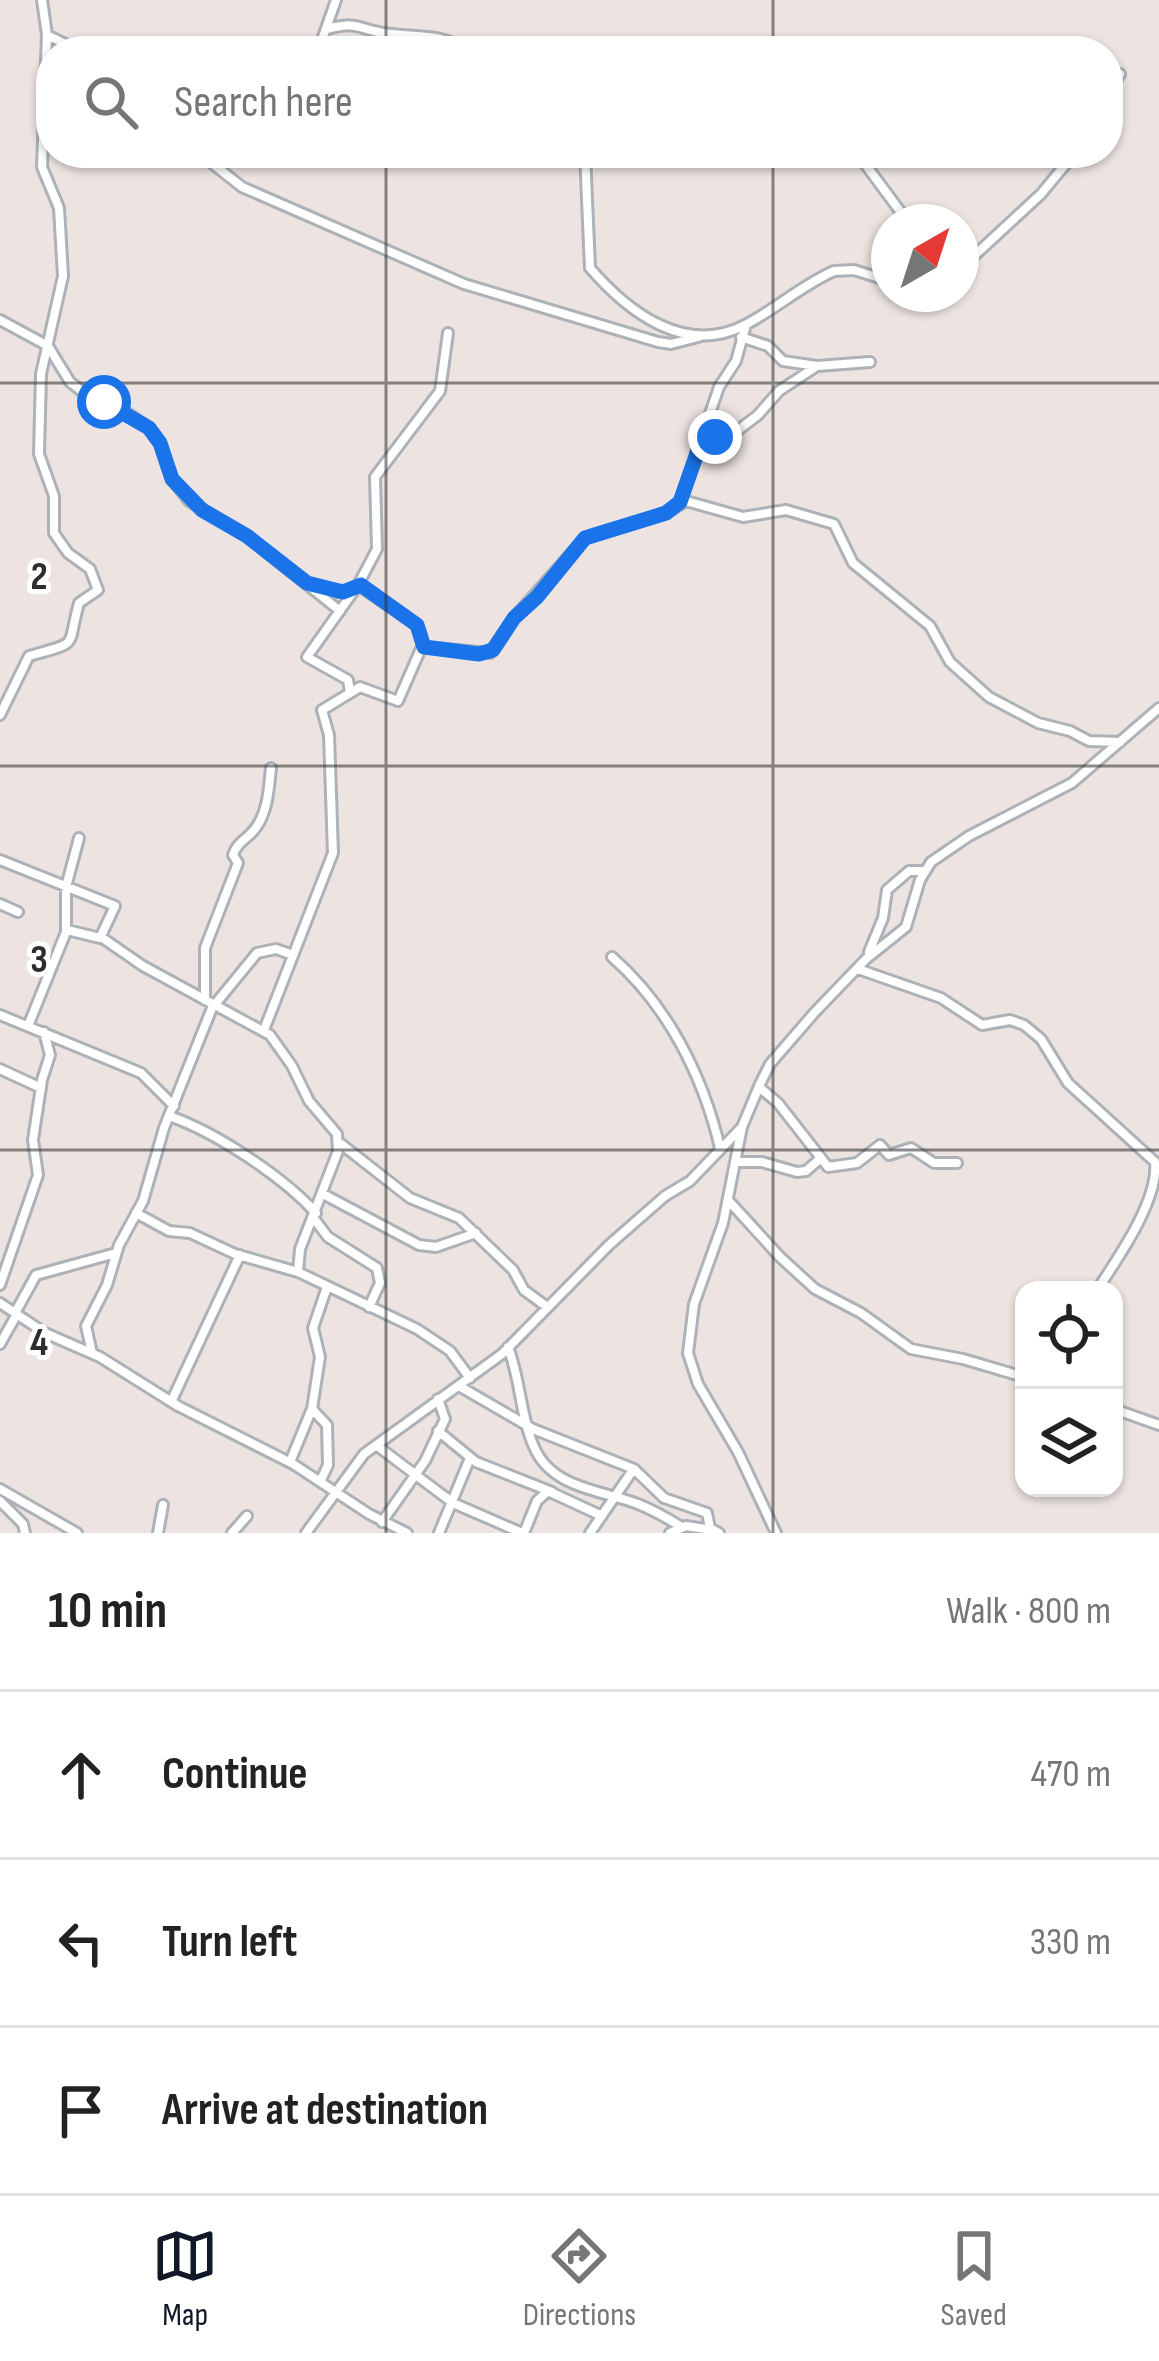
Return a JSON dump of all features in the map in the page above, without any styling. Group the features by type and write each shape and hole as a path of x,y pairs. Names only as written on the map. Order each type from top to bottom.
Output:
{"street":[{"path":"41,0 47,35"},
{"path":"324,36 335,0"},
{"path":"327,29 356,23 382,33 434,36"},
{"path":"0,716 29,656 55,650 72,639 79,603 98,590 90,569 68,553 54,533 54,496 39,454 41,374 64,276 59,208 42,168"},
{"path":"219,168 242,187 464,284 658,342 671,344 746,325 835,271 871,275"},
{"path":"586,168 590,268 634,313 698,337"},
{"path":"868,168 895,204"},
{"path":"979,254 1063,168"},
{"path":"0,320 48,346 70,382 149,428 160,443 172,479 189,501 247,536 340,611"},
{"path":"422,644 490,653 514,618 585,538 666,513 680,502 719,386 736,362 746,325"},
{"path":"728,332 769,346 783,361 818,366 870,362"},
{"path":"350,692 348,680 307,657 377,549 375,477 438,395 448,333"},
{"path":"701,442 742,427 779,391 818,366"},
{"path":"680,502 743,517 786,510 834,524 853,562 931,626 950,662 989,697 1038,723 1089,741 1120,742"},
{"path":"307,583 343,592 357,585"},
{"path":"264,1030 333,853 329,735 322,710 362,687 398,701 422,644 422,633 412,620 357,585"},
{"path":"776,1533 739,1451 698,1384 688,1353 694,1304 728,1200 742,1127 759,1087 770,1064 856,968 906,927 924,871 969,836 1072,783 1159,708"},
{"path":"210,1002 205,948 238,863 235,848 260,821 271,769"},
{"path":"28,1026 67,930 66,887 80,838"},
{"path":"0,877 5,862 115,906 101,937"},
{"path":"866,959 883,919 887,890 909,871 924,871"},
{"path":"0,904 18,912"},
{"path":"67,930 101,937 143,966 264,1030 292,1066 308,1100 338,1134 340,1143 300,1249 298,1273"},
{"path":"92,1353 86,1326 136,1213 210,1002 257,953 270,948 292,955"},
{"path":"611,958 640,985 676,1033 724,1147"},
{"path":"856,968 941,998 982,1025 1010,1020 1024,1024 1041,1039 1068,1083 1157,1164 1130,1240 1103,1281"},
{"path":"0,1003 4,1017 141,1073 171,1111 282,1180 328,1238 377,1268 380,1282 369,1307"},
{"path":"0,1286 38,1175 33,1140 50,1050 44,1032"},
{"path":"0,1069 41,1088"},
{"path":"759,1087 778,1103 828,1167 857,1163 880,1145 889,1155 911,1148 934,1163 956,1163"},
{"path":"306,1533 335,1489 375,1444 508,1347 609,1245 665,1196 690,1181 742,1127"},
{"path":"340,1143 410,1198 446,1209 513,1270 524,1290 548,1307"},
{"path":"724,1147 738,1150"},
{"path":"736,1162 762,1162 797,1172 806,1171 821,1158"},
{"path":"323,1194 419,1246 436,1247 476,1233"},
{"path":"728,1200 815,1289 861,1312 911,1349 1015,1374"},
{"path":"136,1213 169,1231 190,1233 298,1273 432,1338 460,1361 470,1378"},
{"path":"0,1344 36,1275 116,1253"},
{"path":"172,1402 240,1255"},
{"path":"290,1462 311,1409 320,1357 313,1328 328,1287"},
{"path":"0,1303 45,1333 92,1353 172,1402 290,1462 407,1533"},
{"path":"508,1347 522,1390 524,1422 548,1469 593,1493 638,1504 680,1526 716,1531"},
{"path":"459,1386 524,1422 634,1469 664,1498 707,1513 716,1531"},
{"path":"382,1522 415,1475 445,1419 438,1399"},
{"path":"311,1409 327,1425 328,1465 321,1480"},
{"path":"1123,1412 1159,1425"},
{"path":"438,1431 470,1458 602,1516"},
{"path":"375,1444 454,1503 523,1533 540,1495 552,1492"},
{"path":"439,1533 470,1458"},
{"path":"590,1533 634,1469"},
{"path":"0,1489 4,1504 25,1533"},
{"path":"0,1489 76,1533"},
{"path":"158,1533 163,1505"},
{"path":"232,1533 248,1516"},
{"path":"670,1533 680,1526"}],"route":[{"path":"104,402 149,428 160,443 172,479 189,501 247,536 307,583 334,592 361,585 417,625 424,647 479,654 490,653 499,644 509,624 585,538 666,513 680,502 701,442 715,437"}]}
